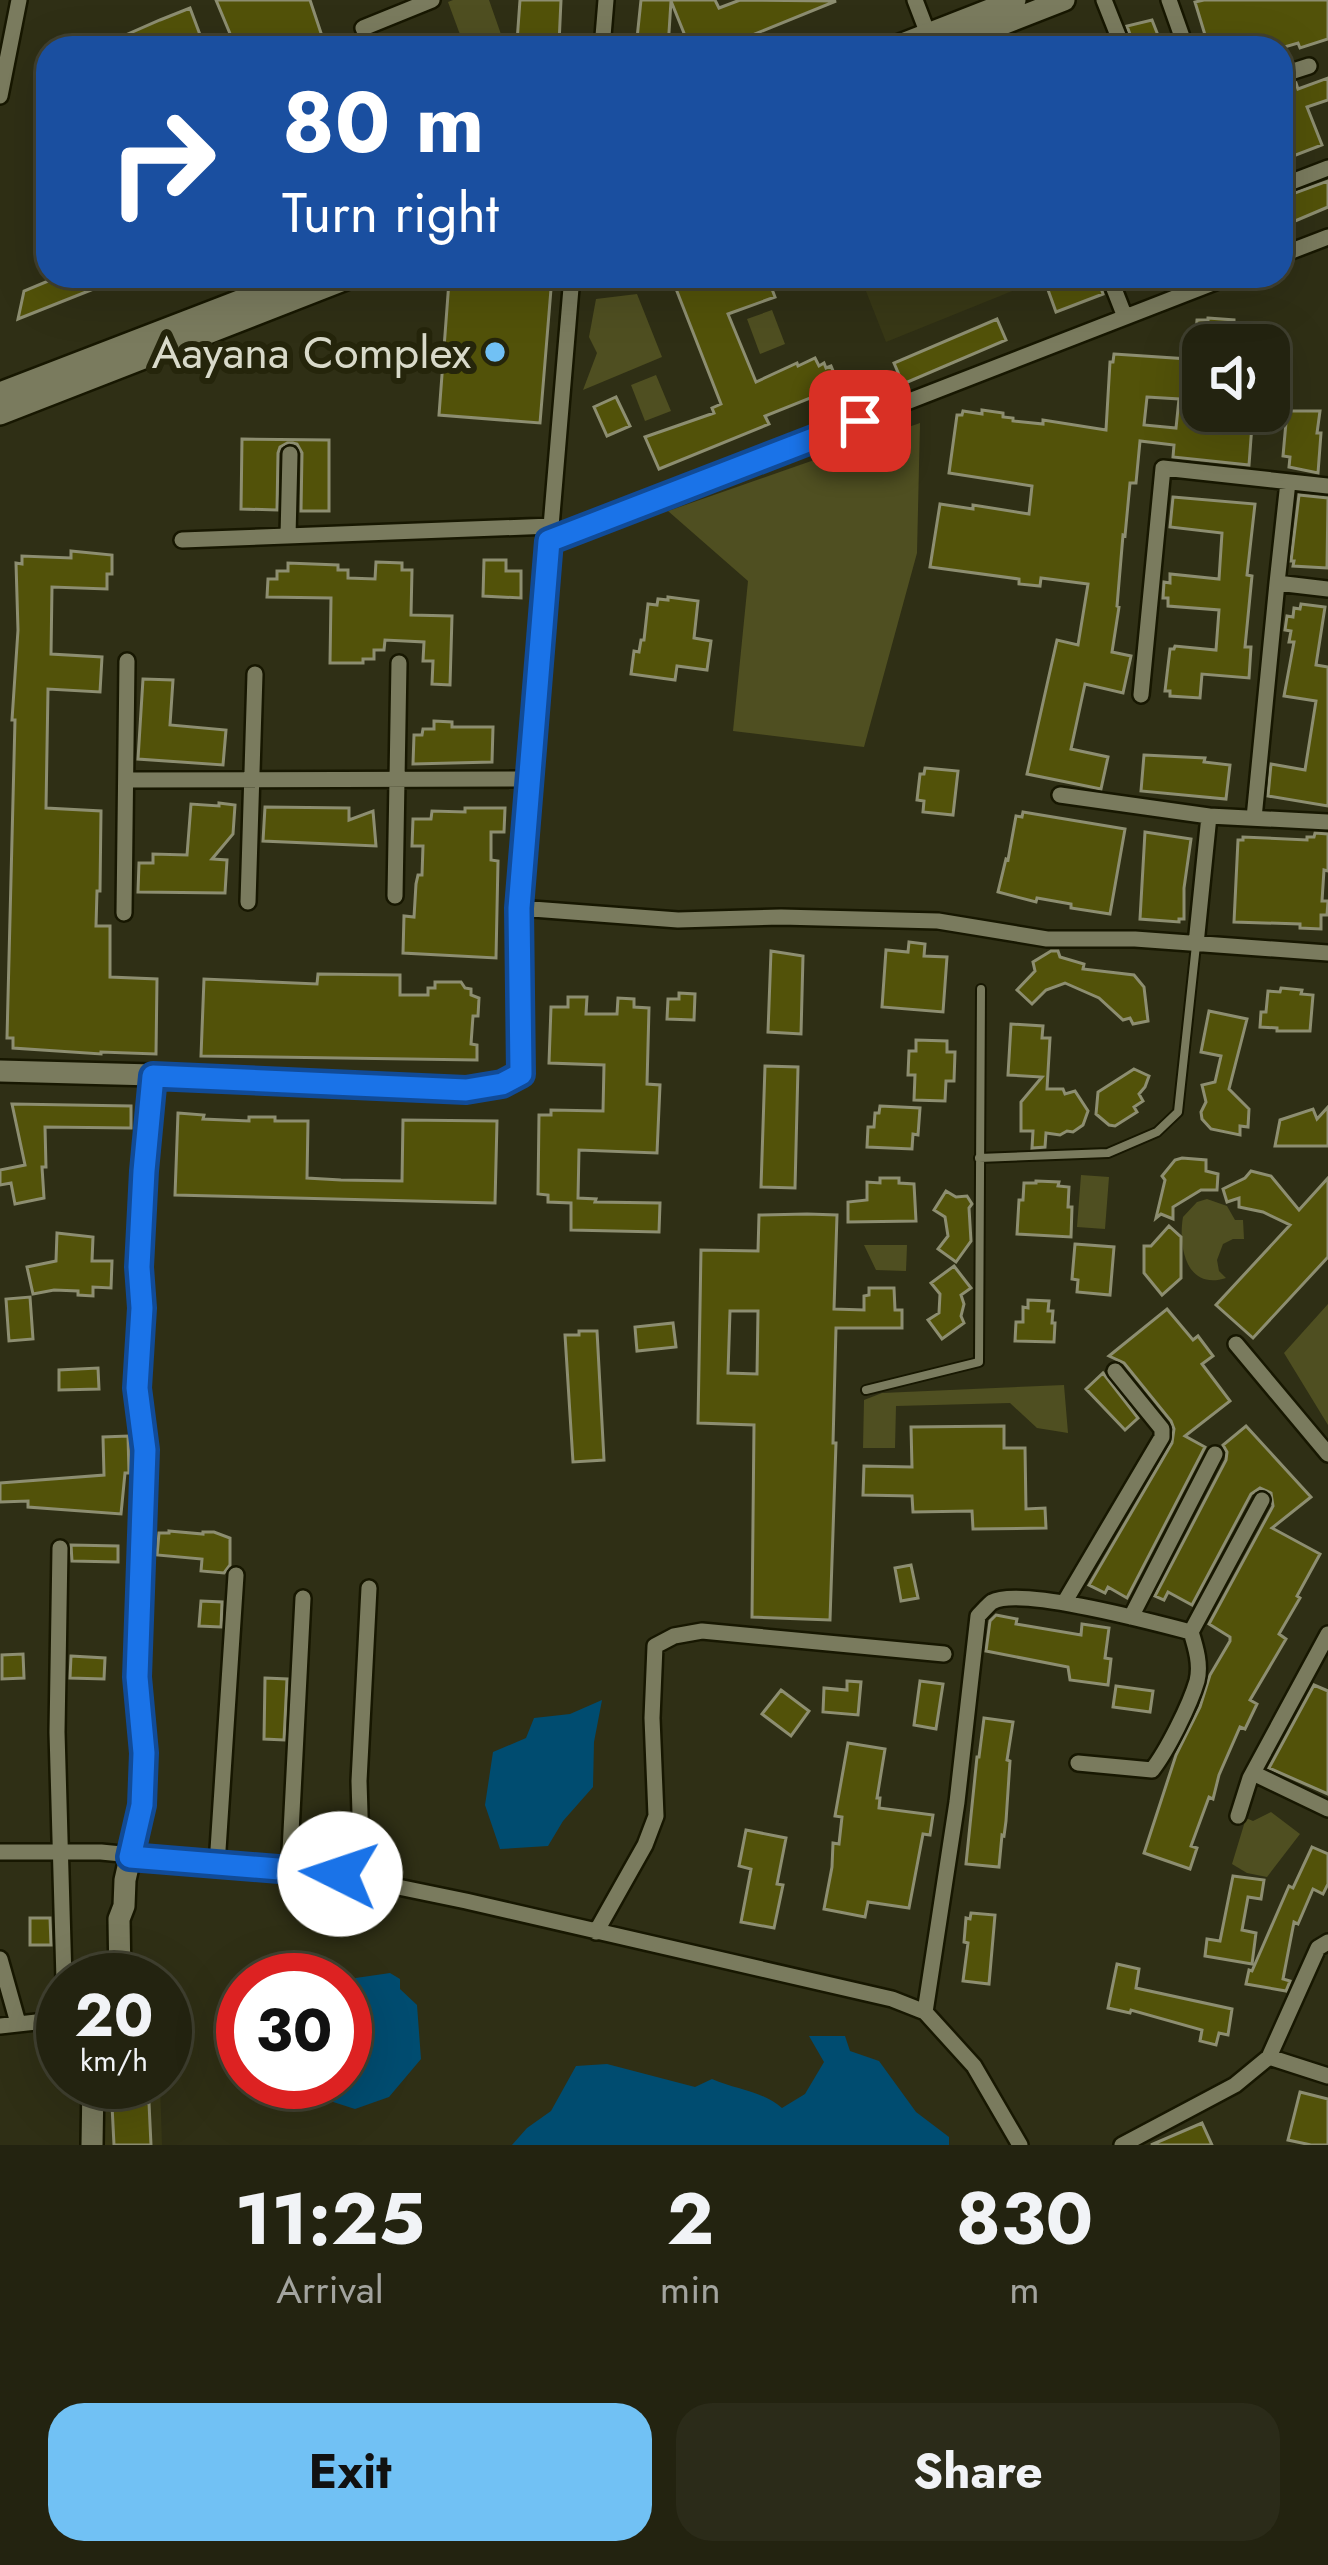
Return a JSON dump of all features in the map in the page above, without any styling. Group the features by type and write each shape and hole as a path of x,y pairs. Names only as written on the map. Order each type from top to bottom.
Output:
{"street":[{"path":"0,96 20,0"},
{"path":"367,36 363,28 432,0"},
{"path":"603,36 606,0"},
{"path":"915,0 932,36"},
{"path":"944,36 1015,0"},
{"path":"950,36 1064,0"},
{"path":"1104,0 1118,36"},
{"path":"1168,0 1182,36"},
{"path":"1293,71 1309,66"},
{"path":"1293,181 1328,168"},
{"path":"1293,250 1328,237"},
{"path":"0,393 273,288"},
{"path":"0,414 323,288"},
{"path":"0,1071 466,1090 502,1084 521,1074 519,908 571,288"},
{"path":"1114,288 1126,317"},
{"path":"182,540 550,533 1200,288"},
{"path":"288,536 290,454"},
{"path":"1141,695 1162,468 1328,486"},
{"path":"1253,818 1288,482"},
{"path":"1277,584 1328,590"},
{"path":"124,913 128,661"},
{"path":"395,896 399,663"},
{"path":"248,902 255,674"},
{"path":"126,780 530,779"},
{"path":"1060,795 1210,817 1328,822"},
{"path":"1196,944 1210,817"},
{"path":"519,908 678,920 938,921 1047,938 1135,939 1328,953"},
{"path":"120,1953 119,1918 142,1805 144,1753 137,1677 145,1450 137,1388 142,1308 139,1267 153,1076"},
{"path":"1236,1344 1328,1454"},
{"path":"1064,1603 1162,1437 1162,1429 1115,1371"},
{"path":"1131,1617 1215,1454"},
{"path":"1078,1762 1153,1770 1162,1758 1198,1680 1192,1633 1262,1500"},
{"path":"61,1548 57,1732 63,1953"},
{"path":"217,1865 236,1575"},
{"path":"362,1879 359,1781 370,1588"},
{"path":"289,1871 303,1598"},
{"path":"925,2012 958,1802 978,1616 991,1602 1005,1599 1064,1603 1192,1633"},
{"path":"596,1932 656,1816 652,1718 656,1646 674,1636 702,1631 944,1654"},
{"path":"1238,1816 1253,1773 1328,1634"},
{"path":"1253,1773 1328,1809"},
{"path":"0,1852 61,1850 362,1879 892,2000 925,2012 974,2066 1020,2145"},
{"path":"1122,2145 1235,2085 1269,2057 1318,1948 1328,1942"},
{"path":"0,1959 9,2025"},
{"path":"1269,2057 1328,2077"},
{"path":"92,2145 93,2109"}],"lane":[{"path":"979,1158 1108,1154 1157,1132 1178,1112 1196,944"},
{"path":"866,1390 979,1362 981,988"}],"shaded area":[{"path":"489,0 502,36 461,36 448,2"},
{"path":"865,288 1020,288 886,342"},
{"path":"637,294 662,357 583,390 597,353 589,337 596,299"},
{"path":"772,310 785,344 760,354 747,319"},
{"path":"656,375 671,411 645,421 631,385"},
{"path":"920,423 917,553 864,747 733,731 748,581 668,511"},
{"path":"1081,1175 1109,1177 1105,1229 1077,1227"},
{"path":"1207,1199 1227,1206 1235,1220 1243,1220 1244,1239 1223,1244 1217,1260 1226,1278 1202,1278 1193,1272 1184,1252 1183,1217"},
{"path":"864,1245 907,1245 906,1271 876,1270"},
{"path":"1328,1304 1328,1425 1284,1353"},
{"path":"1064,1385 1068,1433 1037,1428 1010,1403 896,1406 895,1448 863,1448 864,1400 882,1393"},
{"path":"1271,1812 1300,1834 1267,1877 1247,1873 1232,1864 1246,1818 1253,1821"},
{"path":"96,2109 161,2109 162,2145 95,2145"}],"water":[{"path":"602,1700 594,1742 593,1787 548,1846 500,1849 485,1805 493,1752 526,1738 534,1718 570,1714"},
{"path":"390,1973 400,1979 400,1989 417,2005 421,2059 389,2097 372,2103 372,1976"},
{"path":"809,2036 845,2036 850,2051 879,2061 916,2112 949,2137 949,2145 512,2145 551,2111 576,2066 607,2064 695,2087 712,2079 758,2094 782,2108 805,2094 824,2062"}],"building":[{"path":"216,0 310,0 322,36 277,35 231,36"},
{"path":"520,0 561,0 559,36 517,36"},
{"path":"641,0 715,0 719,8 740,0 836,1 750,36 685,36 671,1 669,36 637,36"},
{"path":"1328,0 1328,39 1300,48 1293,44 1293,36 1205,36 1195,2"},
{"path":"190,8 200,36 123,36"},
{"path":"1152,20 1158,36 1131,36 1127,26"},
{"path":"1328,78 1328,100 1307,107 1322,145 1293,156 1293,84 1298,89"},
{"path":"1328,181 1328,207 1293,222 1293,194"},
{"path":"36,286 96,288 18,319 24,291"},
{"name":"Aayana Complex","path":"448,288 551,289 540,423 439,415"},
{"path":"676,288 772,288 775,297 728,314 756,382 815,358 819,366 831,366 836,378 830,381 833,389 765,416 769,424 659,469 645,437 714,413 712,408 721,404"},
{"path":"1047,288 1101,288 1103,294 1056,312"},
{"path":"997,319 1006,340 903,384 894,363"},
{"path":"1197,320 1242,324 1197,324"},
{"path":"1114,354 1182,359 1182,432 1251,432 1249,465 1173,457 1174,445 1140,441 1123,535 1112,652 1131,656 1123,693 1085,684 1071,749 1108,757 1101,789 1027,774 1057,640 1078,645 1088,584 1041,578 1040,586 1019,584 1019,579 930,567 940,504 1029,514 1032,486 949,473 957,415 963,411 982,414 982,410 1003,413 1013,421 1043,424 1043,420 1106,430","holes":["1147,397 1179,399 1176,428 1144,425"]},
{"path":"616,397 630,426 607,436 594,407"},
{"path":"1290,411 1320,411 1318,473 1289,467 1290,457 1283,456"},
{"path":"242,439 329,440 329,511 301,511 302,453 297,444 289,442 278,453 277,510 241,509"},
{"path":"1299,495 1328,498 1327,568 1293,566 1291,561"},
{"path":"1173,497 1255,504 1247,575 1252,576 1245,647 1251,647 1249,678 1202,674 1200,698 1170,696 1165,691 1170,649 1216,650 1219,610 1168,606 1168,598 1163,598 1164,582 1170,583 1170,574 1219,579 1222,533 1170,527"},
{"path":"71,551 112,555 112,574 107,574 107,589 52,587 51,654 102,657 100,692 48,689 46,808 101,811 96,926 110,926 110,977 157,979 156,1054 13,1048 13,1038 7,1038 16,563 22,564 22,556 71,558"},
{"path":"484,560 506,560 506,571 521,571 521,598 483,596"},
{"path":"376,562 402,563 402,570 412,570 411,615 452,616 450,685 432,684 433,661 423,661 424,642 385,640 384,650 374,650 374,659 330,663 331,598 267,597 268,579 277,579 277,571 288,571 288,563 338,565 338,570 348,570 348,578 375,579"},
{"path":"658,599 698,601 694,638 711,641 707,670 677,666 675,680 631,674 634,651 639,652 644,640 648,604 657,605"},
{"path":"1301,604 1325,607 1316,665 1328,667 1328,806 1268,796 1271,764 1305,770 1316,701 1284,696 1294,642 1289,642 1291,631 1285,630 1287,616 1293,617 1294,608 1300,609"},
{"path":"143,679 173,680 170,725 226,730 223,765 138,759"},
{"path":"434,721 452,722 452,727 493,727 492,762 413,764 414,735 434,729"},
{"path":"1144,755 1205,758 1204,762 1230,765 1226,799 1141,791"},
{"path":"925,768 958,771 953,815 923,812 924,801 917,800"},
{"path":"191,804 235,805 233,834 212,859 227,860 225,893 138,892 139,863 153,863 153,854 187,855"},
{"path":"265,807 349,808 349,820 373,811 376,846 263,841"},
{"path":"465,808 505,808 504,832 491,832 491,860 498,861 496,958 403,953 404,916 414,917 416,884 422,875 423,846 412,846 413,819 431,819 432,811 465,812"},
{"path":"1023,812 1125,829 1110,914 998,892 1016,816 1022,817"},
{"path":"1145,832 1191,839 1184,919 1179,922 1140,919"},
{"path":"1315,833 1328,834 1322,901 1328,901 1327,915 1321,915 1321,929 1234,922 1238,840 1307,840"},
{"path":"909,942 925,944 924,956 947,957 943,1012 882,1007 886,950 908,952"},
{"path":"771,951 803,956 801,1034 768,1032"},
{"path":"1051,951 1084,964 1083,969 1134,975 1144,987 1148,1021 1123,1020 1099,998 1065,983 1046,990 1032,1004 1017,990 1035,971 1033,962"},
{"path":"318,974 400,975 400,995 428,995 435,982 461,982 479,998 471,1044 477,1045 477,1060 201,1056 204,979 317,984"},
{"path":"1281,988 1313,995 1310,1031 1260,1027 1268,991 1280,992"},
{"path":"679,993 695,994 694,1020 667,1019 668,999 679,999"},
{"path":"568,997 587,997 586,1014 617,1014 618,998 634,999 634,1007 649,1008 647,1084 660,1085 657,1153 579,1150 578,1198 660,1203 659,1232 571,1230 571,1203 548,1202 548,1195 538,1194 539,1115 551,1115 551,1110 603,1111 604,1065 549,1063 551,1007 568,1007"},
{"path":"1209,1011 1247,1019 1229,1089 1249,1109 1248,1127 1240,1126 1240,1135 1211,1129 1202,1119 1206,1102 1202,1085 1215,1082 1221,1056 1201,1052"},
{"path":"1011,1024 1043,1026 1042,1038 1050,1038 1047,1089 1063,1089 1065,1094 1075,1091 1088,1111 1083,1125 1073,1132 1046,1133 1045,1147 1032,1148 1033,1131 1021,1131 1021,1102 1042,1077 1008,1075"},
{"path":"916,1040 947,1041 947,1052 955,1052 954,1081 946,1081 945,1101 914,1100 915,1075 908,1075 909,1051 916,1051"},
{"path":"765,1066 798,1067 795,1188 761,1187"},
{"path":"1134,1069 1149,1076 1139,1094 1143,1101 1134,1107 1137,1112 1109,1125 1096,1114 1098,1092"},
{"path":"12,1104 131,1106 131,1128 45,1127 44,1198 15,1204 11,1183 0,1185 0,1170 25,1165"},
{"path":"880,1106 920,1108 912,1149 867,1147 868,1127 874,1127"},
{"path":"1328,1107 1328,1146 1275,1146 1280,1120 1313,1109 1317,1119"},
{"path":"178,1113 204,1115 203,1119 308,1121 307,1178 341,1180 402,1181 403,1120 497,1121 495,1203 175,1195"},
{"path":"1182,1158 1206,1160 1206,1171 1218,1174 1217,1190 1201,1190 1173,1207 1173,1219 1161,1214 1156,1218 1162,1176"},
{"path":"1251,1171 1271,1176 1299,1210 1328,1178 1328,1257 1253,1338 1216,1305 1290,1225 1239,1207 1239,1198 1227,1202 1223,1189"},
{"path":"880,1178 914,1184 916,1221 848,1222 848,1202 867,1200 867,1182 880,1183"},
{"path":"1024,1183 1069,1187 1071,1237 1017,1234"},
{"path":"946,1191 967,1196 972,1204 971,1241 956,1262 938,1249 948,1236 945,1217 934,1210"},
{"path":"759,1215 837,1215 834,1309 864,1310 869,1288 894,1288 895,1310 902,1310 902,1328 836,1328 830,1620 752,1617 754,1425 698,1423 701,1250 758,1251","holes":["730,1311 758,1311 757,1374 728,1373"]},
{"path":"1169,1226 1181,1237 1181,1278 1162,1295 1144,1273 1144,1246 1151,1246"},
{"path":"57,1233 93,1237 92,1261 112,1261 111,1288 93,1287 93,1296 54,1290 33,1294 27,1267 56,1261"},
{"path":"1075,1244 1114,1247 1110,1295 1077,1292 1078,1280 1072,1279"},
{"path":"954,1266 971,1288 961,1295 964,1323 942,1339 928,1320 939,1313 940,1294 931,1283"},
{"path":"30,1297 33,1339 9,1341 6,1299"},
{"path":"1028,1300 1049,1301 1054,1342 1015,1341 1016,1322 1023,1322"},
{"path":"1167,1309 1213,1356 1202,1364 1230,1401 1185,1436 1205,1447 1127,1598 1108,1587 1105,1593 1089,1585 1172,1443 1174,1429 1124,1363 1109,1356"},
{"path":"673,1323 676,1347 637,1351 635,1327"},
{"path":"579,1331 597,1331 604,1460 573,1462 565,1335 579,1335"},
{"path":"98,1368 99,1389 59,1390 59,1370"},
{"path":"1103,1373 1138,1418 1125,1430 1086,1389"},
{"path":"1004,1426 1004,1448 1025,1448 1026,1509 1045,1508 1046,1528 973,1529 972,1511 913,1512 912,1496 863,1495 864,1466 912,1467 911,1427"},
{"path":"1246,1426 1311,1497 1272,1528 1320,1554 1279,1634 1286,1639 1250,1700 1257,1704 1245,1729 1240,1727 1213,1799 1209,1797 1191,1846 1197,1848 1190,1869 1144,1853 1176,1755 1230,1641 1209,1624 1273,1506 1271,1493 1260,1488 1251,1494 1192,1605 1168,1592 1164,1600 1155,1596 1226,1460 1223,1445"},
{"path":"128,1436 129,1473 125,1473 121,1514 28,1507 28,1501 0,1502 0,1483 104,1475 103,1437"},
{"path":"214,1532 230,1538 230,1565 224,1573 201,1571 202,1559 157,1555 159,1533"},
{"path":"71,1545 118,1546 118,1562 72,1561"},
{"path":"911,1565 918,1598 901,1601 895,1568"},
{"path":"201,1601 222,1602 221,1627 199,1626"},
{"path":"996,1615 1017,1619 1016,1624 1081,1635 1082,1624 1109,1628 1108,1685 1070,1680 1068,1667 986,1651 990,1621"},
{"path":"23,1654 24,1678 2,1679 2,1655"},
{"path":"71,1656 105,1658 104,1679 70,1678"},
{"path":"265,1678 287,1679 284,1740 264,1739"},
{"path":"847,1681 861,1682 858,1715 823,1712 824,1688 847,1690"},
{"path":"920,1681 943,1684 936,1729 914,1725"},
{"path":"1314,1685 1328,1691 1328,1794 1269,1768"},
{"path":"1116,1686 1153,1691 1150,1712 1113,1707"},
{"path":"781,1690 809,1711 791,1736 762,1714"},
{"path":"984,1718 1013,1722 999,1867 966,1864"},
{"path":"848,1743 885,1749 879,1808 933,1815 930,1835 923,1834 909,1908 868,1902 865,1917 824,1909 833,1843 839,1844 842,1817 835,1816"},
{"path":"746,1830 786,1838 774,1928 741,1922 751,1869 739,1866"},
{"path":"1312,1847 1328,1854 1328,1884 1323,1894 1313,1889 1298,1924 1294,1922 1283,1979 1290,1981 1286,1991 1246,1984 1289,1886 1293,1888"},
{"path":"1233,1876 1264,1880 1261,1899 1248,1897 1242,1930 1256,1933 1252,1964 1205,1956 1207,1939 1220,1941"},
{"path":"971,1913 995,1915 989,1984 963,1981 966,1918"},
{"path":"30,1918 50,1918 51,1945 30,1945"},
{"path":"1117,1964 1139,1969 1136,1988 1232,2009 1228,2035 1219,2033 1216,2045 1200,2041 1202,2030 1108,2008"},
{"path":"1300,2092 1328,2099 1328,2145 1288,2140"},
{"path":"112,2109 149,2109 151,2145 114,2145"},
{"path":"1202,2123 1212,2145 1151,2145"}],"place":[{"name":"Aayana Complex","path":"495,352"}],"route":[{"path":"340,1874 130,1857 142,1805 144,1753 137,1677 145,1450 137,1388 142,1308 139,1267 153,1076 466,1090 502,1084 521,1074 519,908 549,541 860,421"}]}
